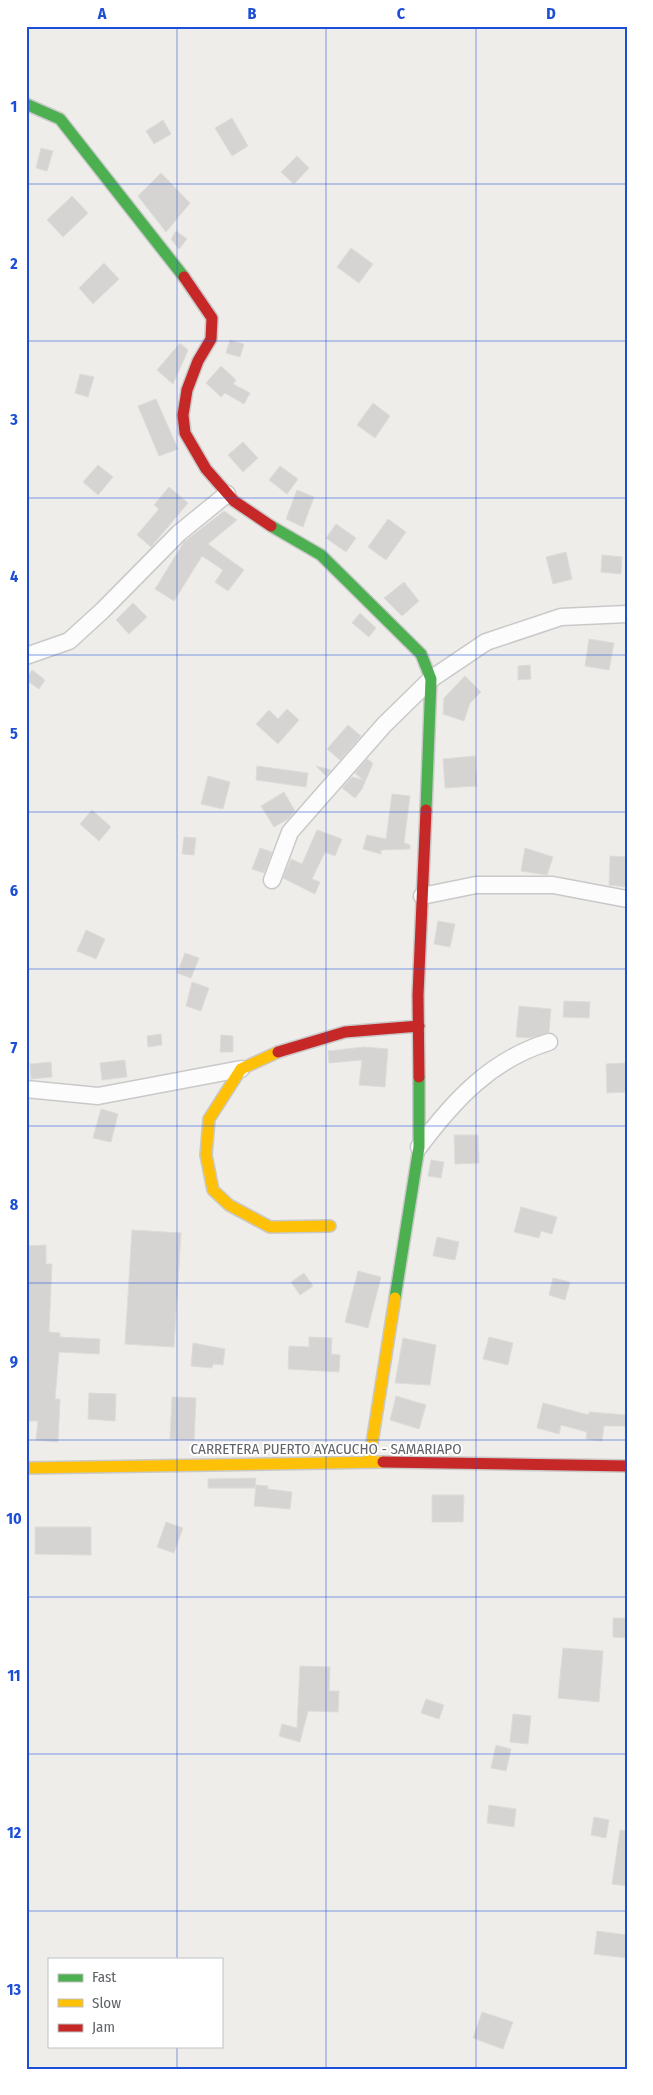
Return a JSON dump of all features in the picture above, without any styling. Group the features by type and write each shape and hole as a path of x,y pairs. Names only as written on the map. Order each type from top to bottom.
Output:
{"street":[{"path":"26,104 60,119 194,290 212,318 211,339 198,361 187,390 183,415 185,433 206,469 234,500 277,530 321,555 421,654 431,679 418,1026 419,1147 369,1462"},
{"path":"26,656 69,641 102,611 179,533 228,494"},
{"path":"272,880 290,832 378,731 431,679 486,642 561,617 627,614"},
{"path":"422,896 476,885 554,885 627,898"},
{"path":"26,1090 98,1096 241,1068 288,1047 345,1032 418,1026"},
{"path":"419,1147 444,1113 483,1076 524,1049 549,1042"},
{"path":"241,1068 209,1119 206,1155 213,1190 230,1205 270,1227 330,1226"},
{"name":"CARRETERA PUERTO AYACUCHO - SAMARIAPO","path":"26,1468 369,1462 627,1466"}],"building":[{"path":"232,118 248,146 232,156 215,128"},
{"path":"163,120 171,134 154,144 146,131"},
{"path":"41,148 53,151 47,171 36,168"},
{"path":"297,156 309,168 294,184 281,172"},
{"path":"161,173 190,203 166,232 138,196"},
{"path":"72,196 88,213 63,237 47,220"},
{"path":"176,231 187,239 179,249 171,239"},
{"path":"351,248 373,264 359,283 337,267"},
{"path":"104,263 119,279 93,304 79,288"},
{"path":"230,340 244,344 240,357 226,353"},
{"path":"180,343 188,350 173,384 157,370"},
{"path":"221,366 236,380 233,384 250,393 244,404 225,393 221,397 206,383"},
{"path":"80,374 94,377 88,397 75,393"},
{"path":"156,399 178,449 159,456 138,406"},
{"path":"373,403 390,416 375,438 357,425"},
{"path":"243,442 258,458 243,472 228,455"},
{"path":"98,465 113,477 98,495 83,482"},
{"path":"280,466 298,479 287,494 269,480"},
{"path":"169,487 188,503 151,547 137,535 159,509 154,505"},
{"path":"297,490 314,497 303,527 286,519"},
{"path":"224,511 237,520 208,544 244,570 228,591 215,582 223,570 202,556 174,601 155,589 184,542"},
{"path":"388,519 406,532 386,560 368,547"},
{"path":"336,524 356,538 346,552 326,538"},
{"path":"566,552 572,579 553,584 546,557"},
{"path":"602,555 622,557 621,574 601,572"},
{"path":"404,582 419,601 402,616 384,598"},
{"path":"133,603 147,617 129,634 116,620"},
{"path":"360,613 376,628 369,637 352,623"},
{"path":"589,639 614,643 609,670 585,666"},
{"path":"530,665 531,679 518,680 518,666"},
{"path":"32,670 45,680 39,689 26,680"},
{"path":"465,676 481,692 470,703 464,721 443,714 444,698"},
{"path":"287,709 299,720 278,744 256,724 269,710 278,719"},
{"path":"348,725 361,736 340,760 327,749"},
{"path":"475,756 477,786 445,788 443,759"},
{"path":"367,759 373,763 362,789 355,798 342,788 352,777 363,780 355,773"},
{"path":"257,766 308,773 306,787 256,780"},
{"path":"316,766 331,770 326,776"},
{"path":"208,776 230,782 223,809 201,804"},
{"path":"284,792 295,811 288,819 274,827 261,806"},
{"path":"392,794 410,796 404,843 410,845 410,849 381,850 381,854 363,849 367,835 386,839"},
{"path":"92,810 111,827 99,841 80,824"},
{"path":"317,830 342,839 335,856 325,852 312,879 320,882 315,894 283,878 291,859 302,864"},
{"path":"184,837 196,838 194,855 182,854"},
{"path":"260,848 272,852 264,873 252,869"},
{"path":"525,848 553,857 547,875 521,871"},
{"path":"610,856 627,857 627,887 609,885"},
{"path":"438,921 455,924 450,947 434,944"},
{"path":"86,930 105,939 96,959 77,951"},
{"path":"185,953 199,958 191,978 177,973"},
{"path":"192,982 209,988 201,1011 186,1006"},
{"path":"564,1001 590,1002 589,1018 563,1017"},
{"path":"519,1006 551,1009 549,1032 531,1038 516,1037"},
{"path":"161,1034 162,1045 148,1047 147,1036"},
{"path":"221,1035 233,1036 233,1052 220,1052"},
{"path":"364,1047 388,1049 385,1087 359,1085 362,1060 329,1063 328,1051"},
{"path":"125,1060 127,1077 102,1080 100,1063"},
{"path":"51,1062 52,1077 31,1079 30,1064"},
{"path":"627,1063 627,1092 607,1093 606,1064"},
{"path":"101,1109 118,1114 111,1142 93,1138"},
{"path":"454,1135 478,1135 479,1163 455,1164"},
{"path":"431,1160 444,1162 441,1178 428,1176"},
{"path":"521,1207 557,1217 552,1234 541,1231 539,1238 514,1232"},
{"path":"132,1230 181,1233 174,1347 125,1344"},
{"path":"437,1237 459,1242 455,1260 433,1256"},
{"path":"46,1245 46,1264 52,1264 49,1332 60,1333 60,1337 100,1339 99,1354 59,1352 55,1399 60,1399 58,1442 36,1440 38,1421 26,1421 26,1246"},
{"path":"358,1271 381,1277 368,1328 345,1322"},
{"path":"304,1273 313,1286 300,1295 291,1282"},
{"path":"553,1278 570,1282 565,1300 549,1295"},
{"path":"309,1337 332,1338 331,1354 340,1355 339,1372 288,1369 289,1346 309,1347"},
{"path":"489,1337 513,1343 508,1365 483,1359"},
{"path":"403,1338 436,1345 430,1385 395,1383"},
{"path":"193,1343 225,1349 223,1365 213,1364 212,1368 191,1366"},
{"path":"89,1393 116,1394 115,1421 88,1419"},
{"path":"396,1396 426,1405 419,1429 390,1420"},
{"path":"172,1397 196,1398 194,1440 170,1439"},
{"path":"543,1403 589,1415 589,1412 627,1415 627,1426 604,1426 602,1441 586,1439 587,1432 561,1425 559,1434 537,1428"},
{"path":"256,1478 255,1488 208,1488 208,1479"},
{"path":"256,1485 268,1486 268,1489 292,1492 290,1509 254,1506"},
{"path":"432,1495 464,1495 463,1522 432,1522"},
{"path":"166,1522 183,1528 174,1553 157,1547"},
{"path":"35,1527 91,1527 91,1555 35,1554"},
{"path":"613,1618 627,1618 627,1638 613,1637"},
{"path":"563,1648 603,1651 599,1702 558,1698"},
{"path":"300,1666 330,1667 329,1691 339,1691 338,1712 308,1711 300,1742 279,1736 282,1724 297,1728"},
{"path":"426,1699 444,1705 439,1719 421,1713"},
{"path":"513,1714 531,1716 528,1744 510,1742"},
{"path":"496,1745 511,1749 506,1771 491,1768"},
{"path":"489,1805 516,1809 514,1827 487,1823"},
{"path":"594,1817 609,1820 606,1838 591,1835"},
{"path":"620,1830 627,1831 627,1886 612,1884"},
{"path":"597,1931 627,1935 627,1958 594,1954"},
{"path":"482,2012 513,2022 503,2049 473,2038"}],"traffic: fast":[{"path":"26,104 60,119 184,277"},
{"path":"271,526 321,555 421,654 431,679 426,810"},
{"path":"395,1298 419,1147 419,1077"}],"traffic: slow":[{"path":"278,1052 241,1069 209,1119 206,1155 213,1190 229,1205 270,1227 330,1226"},
{"path":"369,1462 395,1298"},
{"path":"26,1468 383,1462"}],"traffic: jam":[{"path":"184,277 212,318 211,339 198,361 187,390 183,415 185,433 206,469 234,501 271,526"},
{"path":"419,1077 418,995 426,810"},
{"path":"278,1052 345,1032 419,1026"},
{"path":"383,1462 627,1466"}]}
